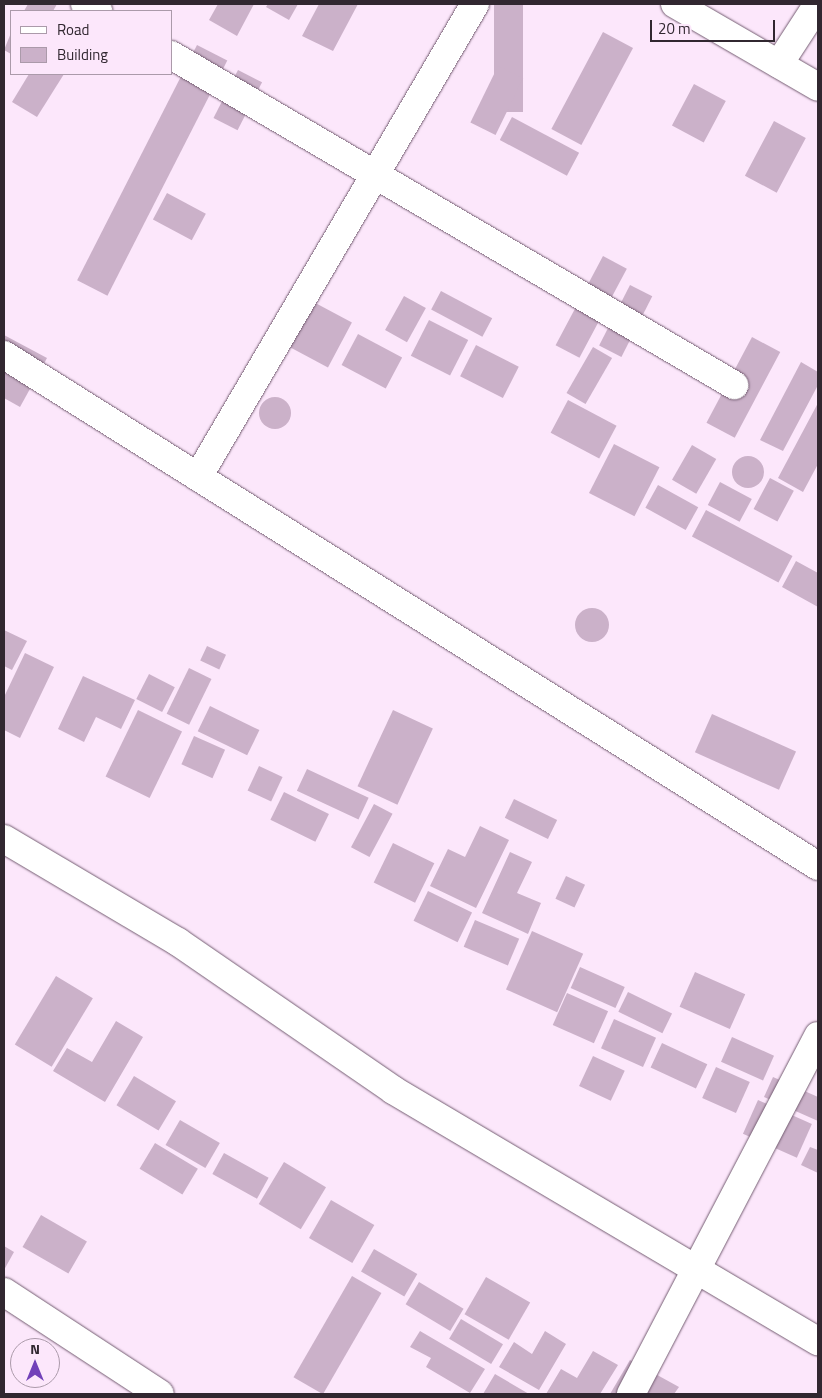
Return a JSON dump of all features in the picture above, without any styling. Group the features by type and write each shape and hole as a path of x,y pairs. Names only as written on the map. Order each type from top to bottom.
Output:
{"street":[{"path":"85,4 96,10"},
{"path":"198,477 475,4"},
{"path":"674,4 818,87"},
{"path":"779,64 818,4"},
{"path":"172,56 374,176 734,384"},
{"path":"4,355 818,866"},
{"path":"4,839 178,942 392,1090 818,1341"},
{"path":"631,1394 818,1036"},
{"path":"4,1292 160,1394"}],"building":[{"path":"28,4 57,4 54,10 25,10"},
{"path":"218,4 254,4 237,36 209,20"},
{"path":"268,4 298,4 289,20 266,7"},
{"path":"319,4 358,4 333,51 302,36"},
{"path":"494,4 523,4 523,112 494,112"},
{"path":"603,32 633,48 581,145 551,129"},
{"path":"10,35 10,53 4,50"},
{"path":"197,45 227,60 107,296 77,280"},
{"path":"498,66 523,78 496,135 470,123"},
{"path":"238,70 262,82 238,130 213,118"},
{"path":"28,75 63,75 37,117 12,102"},
{"path":"694,84 726,101 704,142 672,125"},
{"path":"512,117 579,153 567,176 500,140"},
{"path":"774,121 806,138 777,193 745,176"},
{"path":"167,193 206,214 192,240 153,219"},
{"path":"603,256 627,269 579,358 556,345"},
{"path":"630,285 652,296 621,357 599,346"},
{"path":"441,291 492,318 482,337 431,310"},
{"path":"404,296 426,308 407,342 385,330"},
{"path":"306,298 352,322 328,367 282,343"},
{"path":"429,320 468,340 450,376 411,356"},
{"path":"358,334 402,357 386,388 342,365"},
{"path":"4,335 47,358 20,407 4,398"},
{"path":"752,337 780,352 735,438 706,423"},
{"path":"476,345 519,367 503,398 460,376"},
{"path":"593,347 612,358 586,404 566,393"},
{"path":"801,362 818,372 818,385 783,451 760,440"},
{"path":"275,397 281,398 286,402 290,407 290,419 286,424 281,428 275,429 269,428 264,424 260,419 259,413 260,407 264,402 269,398"},
{"path":"568,400 617,426 599,458 551,433"},
{"path":"818,403 818,464 803,492 778,478"},
{"path":"614,444 659,467 634,516 589,493"},
{"path":"692,445 716,459 696,494 672,480"},
{"path":"748,456 754,457 759,461 763,466 763,478 759,483 754,487 748,488 742,487 737,483 733,478 732,472 733,466 737,461 742,457"},
{"path":"770,478 794,491 777,522 754,509"},
{"path":"720,482 752,499 740,522 708,505"},
{"path":"658,485 698,507 686,530 645,508"},
{"path":"706,510 793,556 778,582 692,536"},
{"path":"796,561 818,573 818,607 782,587"},
{"path":"592,608 604,613 609,625 604,637 592,642 580,637 575,625 580,613"},
{"path":"4,630 27,641 12,670 4,666"},
{"path":"207,646 226,655 219,669 200,661"},
{"path":"25,653 54,667 20,738 4,730 4,697"},
{"path":"189,668 211,679 189,725 167,714"},
{"path":"149,674 175,687 162,712 136,699"},
{"path":"83,676 135,700 121,729 96,717 84,742 58,729"},
{"path":"210,706 259,730 247,755 198,731"},
{"path":"138,710 182,731 150,798 106,777"},
{"path":"393,710 433,729 397,805 358,786"},
{"path":"712,714 796,751 779,790 695,752"},
{"path":"194,736 225,750 212,778 181,764"},
{"path":"259,766 283,777 271,801 248,790"},
{"path":"307,769 369,798 358,819 297,791"},
{"path":"284,792 329,814 315,842 270,820"},
{"path":"514,799 557,820 548,839 505,818"},
{"path":"374,804 393,814 370,857 351,847"},
{"path":"480,826 509,840 476,908 430,886 448,849 465,857"},
{"path":"393,843 434,863 415,903 374,883"},
{"path":"510,852 532,862 517,893 541,903 528,934 482,913"},
{"path":"566,876 585,885 574,908 555,899"},
{"path":"428,891 472,912 458,942 414,921"},
{"path":"475,920 519,939 508,965 464,947"},
{"path":"532,931 583,954 557,1012 506,989"},
{"path":"580,967 625,987 615,1008 571,988"},
{"path":"695,972 745,994 730,1029 680,1007"},
{"path":"56,976 93,998 52,1067 15,1045"},
{"path":"628,992 672,1013 662,1033 618,1012"},
{"path":"567,993 608,1011 594,1043 553,1025"},
{"path":"614,1019 656,1038 643,1067 601,1048"},
{"path":"116,1021 143,1037 105,1102 53,1071 67,1048 92,1062"},
{"path":"732,1037 774,1056 763,1080 721,1062"},
{"path":"662,1043 707,1064 696,1089 651,1067"},
{"path":"593,1056 625,1071 611,1101 579,1086"},
{"path":"716,1067 750,1082 736,1113 702,1098"},
{"path":"134,1076 176,1101 158,1130 116,1105"},
{"path":"773,1077 818,1097 818,1121 764,1097"},
{"path":"758,1100 812,1124 797,1158 743,1134"},
{"path":"180,1120 220,1143 205,1168 166,1145"},
{"path":"155,1143 198,1169 182,1194 140,1169"},
{"path":"810,1147 818,1150 818,1173 801,1165"},
{"path":"224,1153 269,1178 257,1199 212,1174"},
{"path":"284,1162 326,1187 301,1229 259,1204"},
{"path":"331,1200 374,1225 352,1263 309,1238"},
{"path":"41,1215 87,1242 68,1274 22,1247"},
{"path":"4,1246 14,1252 4,1270"},
{"path":"374,1249 417,1274 404,1297 361,1272"},
{"path":"352,1276 381,1293 323,1394 294,1377"},
{"path":"486,1277 530,1302 509,1340 464,1314"},
{"path":"419,1282 464,1309 450,1331 406,1304"},
{"path":"461,1319 503,1344 491,1364 449,1339"},
{"path":"420,1331 485,1369 470,1393 426,1367 431,1358 410,1347"},
{"path":"545,1331 566,1344 539,1390 499,1367 514,1342 532,1354"},
{"path":"593,1351 618,1365 600,1394 546,1394 561,1369 577,1378"},
{"path":"630,1360 679,1387 674,1394 610,1394"},
{"path":"495,1374 529,1394 483,1394"}]}
